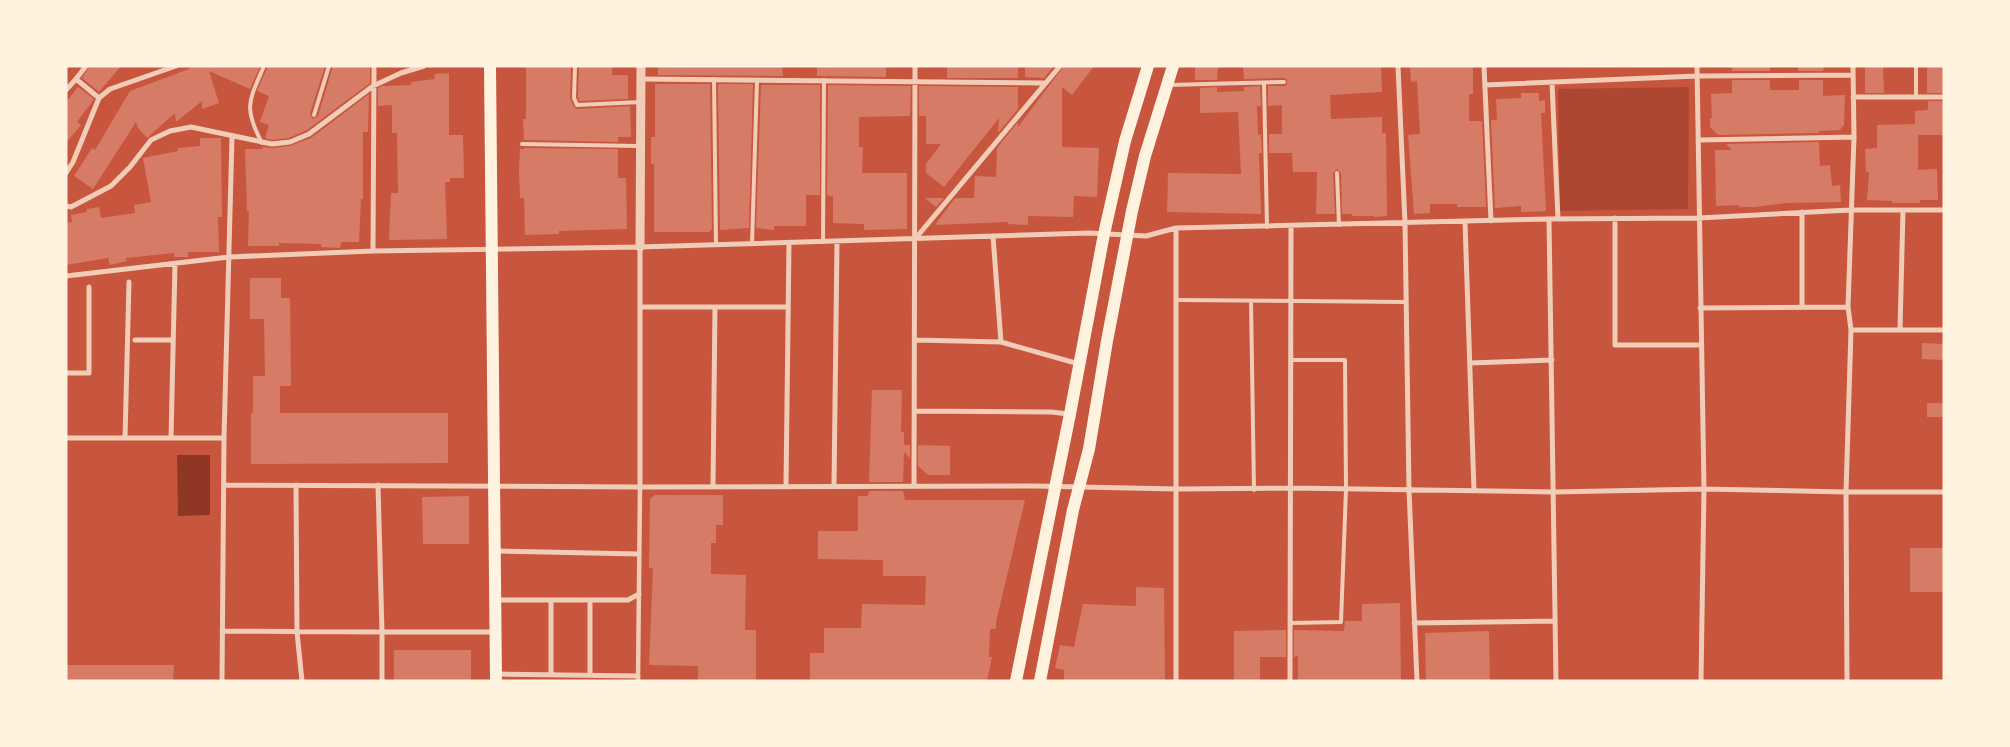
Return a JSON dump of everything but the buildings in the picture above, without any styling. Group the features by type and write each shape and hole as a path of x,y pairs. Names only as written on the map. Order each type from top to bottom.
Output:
{"main road":[{"path":"490,66 496,678"},
{"path":"1016,681 1080,364 1104,234 1125,142 1148,66"},
{"path":"1040,681 1079,487 1089,449 1132,211 1145,156 1172,66"}],"street":[{"path":"66,90 86,66"},
{"path":"66,173 74,162 98,98 110,89 176,66"},
{"path":"373,251 374,66"},
{"path":"66,206 71,207 111,186 130,167 152,140 170,131 191,127 272,144 290,142 309,134 373,86 401,73 424,66"},
{"path":"496,678 590,675 638,678 642,66"},
{"path":"914,486 915,66"},
{"path":"915,239 1060,66"},
{"path":"1398,66 1405,223 1409,490 1416,681"},
{"path":"1484,66 1491,221"},
{"path":"1697,66 1704,489 1701,681"},
{"path":"1847,681 1846,492 1851,330 1848,307 1854,137 1853,66"},
{"path":"1485,86 1697,76 1853,75"},
{"path":"76,79 98,98"},
{"path":"641,79 1045,82"},
{"path":"1552,83 1558,219"},
{"path":"1854,97 1944,97"},
{"path":"222,681 224,438 232,137"},
{"path":"1698,140 1854,137"},
{"path":"66,276 229,258 373,251 640,247 993,236 1104,234 1146,236 1176,228 1549,219 1699,218 1850,210 1944,210"},
{"path":"1900,330 1903,210"},
{"path":"1802,212 1802,307"},
{"path":"1615,218 1615,345 1701,345"},
{"path":"1549,219 1556,681"},
{"path":"1465,222 1474,491"},
{"path":"1290,681 1291,226"},
{"path":"1176,228 1176,681"},
{"path":"993,236 1001,342"},
{"path":"834,486 837,242"},
{"path":"786,486 789,243"},
{"path":"171,438 175,264"},
{"path":"126,438 129,282"},
{"path":"66,373 89,373 89,287"},
{"path":"640,307 788,307"},
{"path":"713,486 715,307"},
{"path":"1700,308 1848,307"},
{"path":"1851,330 1944,330"},
{"path":"135,340 173,340"},
{"path":"915,340 1001,342 1080,364"},
{"path":"1470,363 1552,360"},
{"path":"915,411 1051,412 1070,414"},
{"path":"66,438 224,438"},
{"path":"225,485 495,487 1055,486 1177,490 1291,488 1554,492 1704,489 1944,492"},
{"path":"296,485 297,632 302,681"},
{"path":"378,485 382,681"},
{"path":"495,551 639,554"},
{"path":"496,600 628,600 639,594"},
{"path":"551,600 551,675"},
{"path":"590,600 590,675"},
{"path":"1414,623 1555,621"},
{"path":"222,631 496,632"}],"lane":[{"path":"262,142 253,125 249,102 264,66"},
{"path":"314,115 329,66"},
{"path":"575,66 574,98 577,105 641,102"},
{"path":"1916,66 1916,97"},
{"path":"714,79 716,245"},
{"path":"752,244 757,80"},
{"path":"823,242 824,80"},
{"path":"1166,85 1284,82"},
{"path":"1264,84 1267,227"},
{"path":"522,144 641,146"},
{"path":"1338,174 1339,225"},
{"path":"1175,300 1406,302"},
{"path":"1251,301 1254,490"},
{"path":"1290,360 1345,360 1346,490 1341,622 1291,623"}],"shaded area":[{"path":"1689,87 1688,209 1560,211 1558,89"},
{"path":"177,455 210,455 210,515 178,516"}]}
